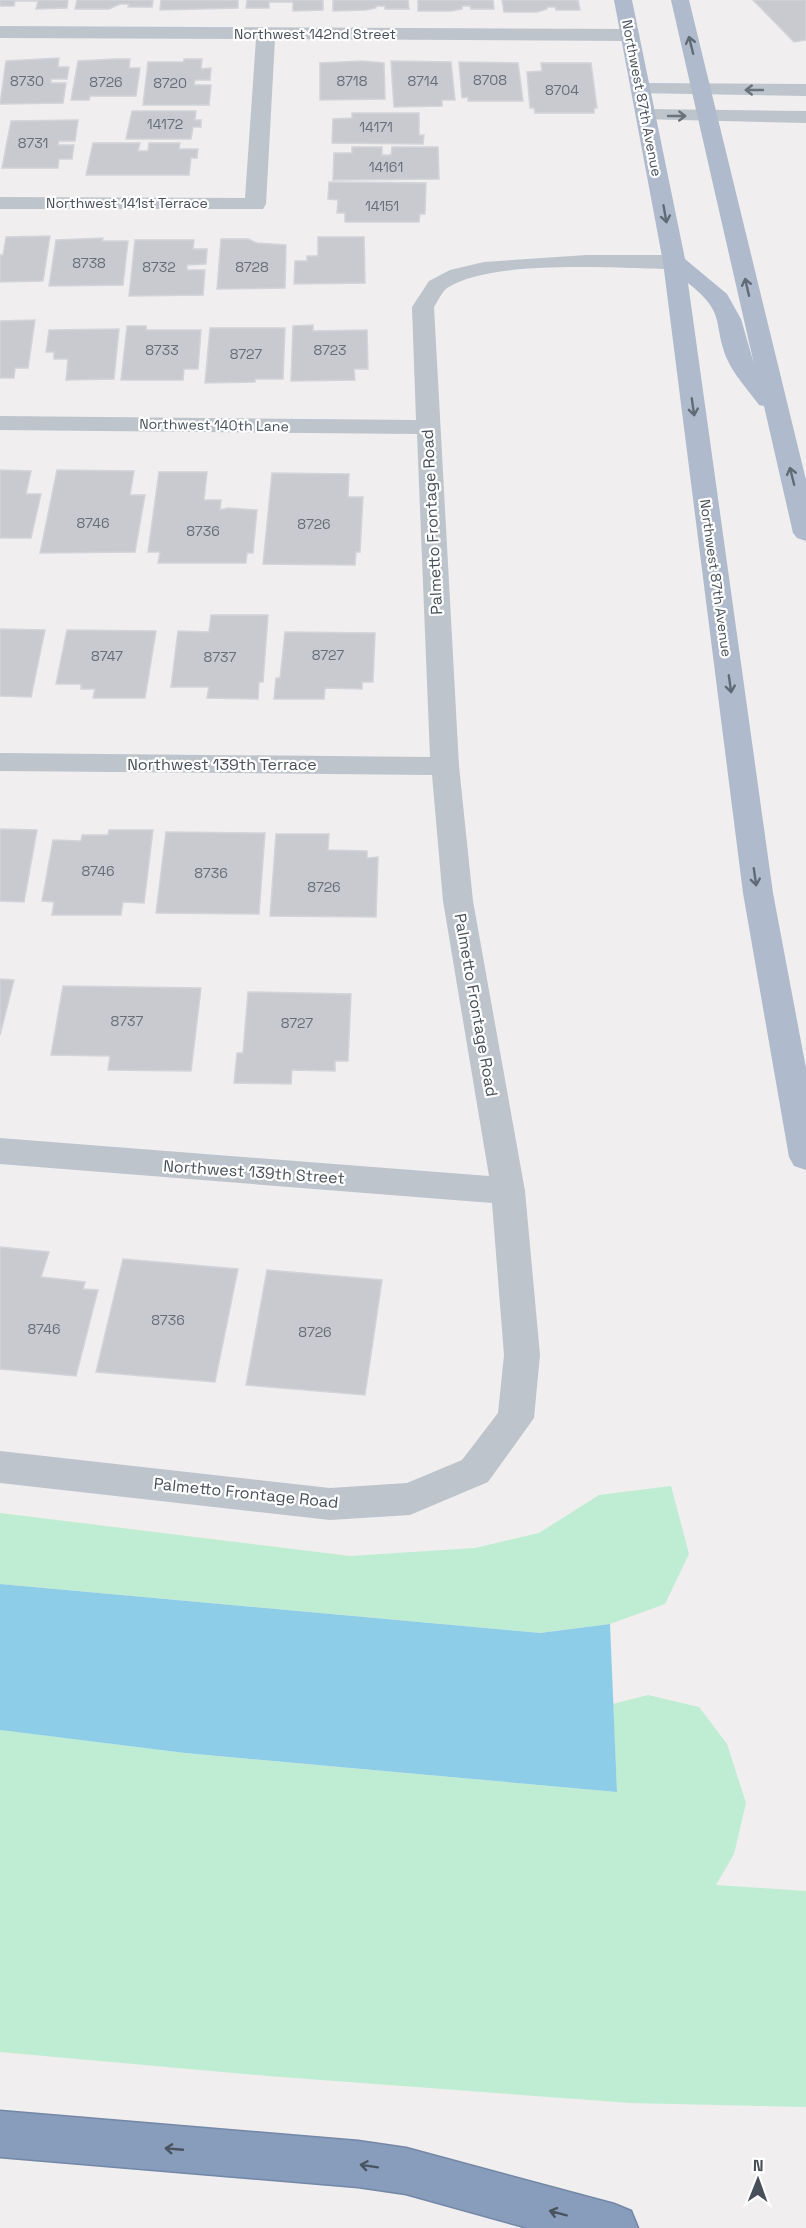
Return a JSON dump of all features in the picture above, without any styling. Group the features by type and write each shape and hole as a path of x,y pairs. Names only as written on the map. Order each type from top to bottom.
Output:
{"highway":[{"path":"0,2134 358,2164 406,2171 614,2228"}],"main road":[{"name":"Northwest 87th Avenue","path":"623,0 674,262 758,893 806,1157"},
{"path":"680,0 806,533"},
{"path":"674,262 716,294 730,319 739,359 777,414"}],"street":[{"name":"Northwest 142nd Street","path":"0,33 630,35"},
{"name":"Northwest 141st Terrace","path":"0,203 255,204 266,34"},
{"path":"641,89 806,90"},
{"path":"646,116 806,117"},
{"name":"Palmetto Frontage Road","path":"0,1467 330,1504 410,1499 476,1471 516,1418 522,1355 508,1191 458,901 444,766 423,307 438,285 461,273 502,265 674,262"},
{"name":"Northwest 140th Lane","path":"0,423 427,427"},
{"name":"Northwest 139th Terrace","path":"0,762 444,766"},
{"name":"Northwest 139th Street","path":"0,1151 508,1191"}],"green space":[{"path":"671,1486 689,1554 665,1604 610,1624 540,1633 0,1584 0,1513 350,1556 475,1548 539,1533 599,1495"},
{"path":"648,1695 699,1707 727,1744 746,1803 734,1854 716,1885 806,1891 806,2107 630,2103 268,2076 0,2052 0,1730 185,1753 617,1792 613,1704"}],"water":[{"path":"0,1584 540,1633 610,1624 617,1792 185,1753 0,1730"}],"building":[{"path":"0,0 68,0 67,8 36,9 38,1 15,1 14,6 0,6"},
{"path":"77,0 153,0 152,7 128,7 129,4 120,4 109,9 75,9"},
{"path":"161,0 238,0 238,8 160,10"},
{"path":"247,0 323,0 323,10 293,11 293,2 269,2 269,8 246,8"},
{"path":"333,0 408,0 409,9 385,9 385,6 376,6 376,8 366,10 333,11"},
{"path":"418,0 493,0 494,9 471,9 470,6 462,6 462,9 451,11 418,11"},
{"path":"502,0 578,0 580,10 556,10 555,7 547,7 537,12 504,12"},
{"path":"753,0 806,0 806,40 794,42"},
{"path":"59,58 58,67 69,67 67,79 51,79 51,83 66,83 63,103 0,104 6,61"},
{"path":"130,59 129,68 140,68 136,96 90,96 89,100 71,100 78,61"},
{"path":"184,59 202,59 201,69 211,68 210,80 195,80 194,85 211,85 209,105 143,105 148,62 184,62"},
{"path":"362,61 384,63 385,99 320,100 320,63"},
{"path":"391,61 451,62 455,100 442,100 442,106 394,107"},
{"path":"459,62 518,63 523,101 468,101 468,97 462,98"},
{"path":"541,63 591,63 597,108 594,108 594,113 535,113 534,108 530,108 527,72 542,71"},
{"path":"132,111 196,111 195,120 201,120 201,127 193,127 191,139 126,139"},
{"path":"352,113 419,113 419,135 424,135 423,144 332,143 333,119 352,118"},
{"path":"78,120 75,141 59,141 58,145 74,145 72,159 59,159 58,168 2,168 11,121"},
{"path":"93,143 140,143 138,151 148,151 149,143 180,143 179,149 198,149 197,158 191,158 189,175 86,175"},
{"path":"352,147 382,147 382,155 391,155 392,147 438,147 439,179 333,180 334,153 352,153"},
{"path":"329,182 426,183 425,214 420,214 419,222 345,222 345,213 337,213 338,200 328,199"},
{"path":"50,236 43,281 0,282 0,255 3,255 6,237"},
{"path":"318,237 364,237 365,283 294,284 295,261 307,261 307,256 318,256"},
{"path":"103,238 102,241 128,241 123,285 49,286 56,240"},
{"path":"221,239 248,239 257,243 286,245 285,288 217,289"},
{"path":"135,240 194,240 193,249 207,249 206,264 187,265 187,270 205,270 203,295 129,296"},
{"path":"35,320 28,368 15,368 14,378 0,378 0,321"},
{"path":"313,325 313,331 367,330 368,369 354,369 355,380 291,381 293,326"},
{"path":"127,326 146,326 146,330 201,330 198,369 184,369 183,380 121,380"},
{"path":"210,328 285,328 283,379 205,383"},
{"path":"119,329 114,379 66,380 68,359 54,359 54,352 46,352 49,330"},
{"path":"0,470 31,471 26,494 41,494 31,538 0,538"},
{"path":"57,470 134,471 130,495 145,495 135,552 40,553"},
{"path":"159,472 207,472 204,500 221,500 220,510 228,508 257,510 253,553 247,553 246,563 158,563 160,552 148,552"},
{"path":"272,473 349,474 348,497 363,497 360,552 356,552 355,565 263,564"},
{"path":"211,615 268,615 263,682 259,682 258,699 207,698 209,687 171,687 178,631 209,632"},
{"path":"0,629 45,630 31,697 0,696"},
{"path":"67,630 156,631 145,698 93,698 95,689 81,689 81,684 56,684"},
{"path":"285,632 375,633 373,682 362,682 362,689 325,688 324,699 274,699 276,678 280,678"},
{"path":"0,829 37,830 24,902 0,901"},
{"path":"109,830 153,830 144,903 123,902 121,915 52,915 54,902 42,901 53,840 81,841 82,835 108,835"},
{"path":"166,832 265,833 259,914 156,913"},
{"path":"276,834 329,834 328,850 367,851 367,858 378,857 376,917 270,916"},
{"path":"0,979 14,980 0,1035"},
{"path":"63,986 201,988 191,1071 108,1070 110,1056 51,1055"},
{"path":"248,992 351,994 348,1061 335,1061 335,1071 292,1070 291,1084 234,1083 237,1053 243,1053"},
{"path":"0,1247 49,1252 41,1277 85,1282 83,1289 98,1290 76,1376 0,1369"},
{"path":"123,1259 238,1269 215,1382 96,1372"},
{"path":"267,1270 382,1280 365,1395 246,1385"}]}
